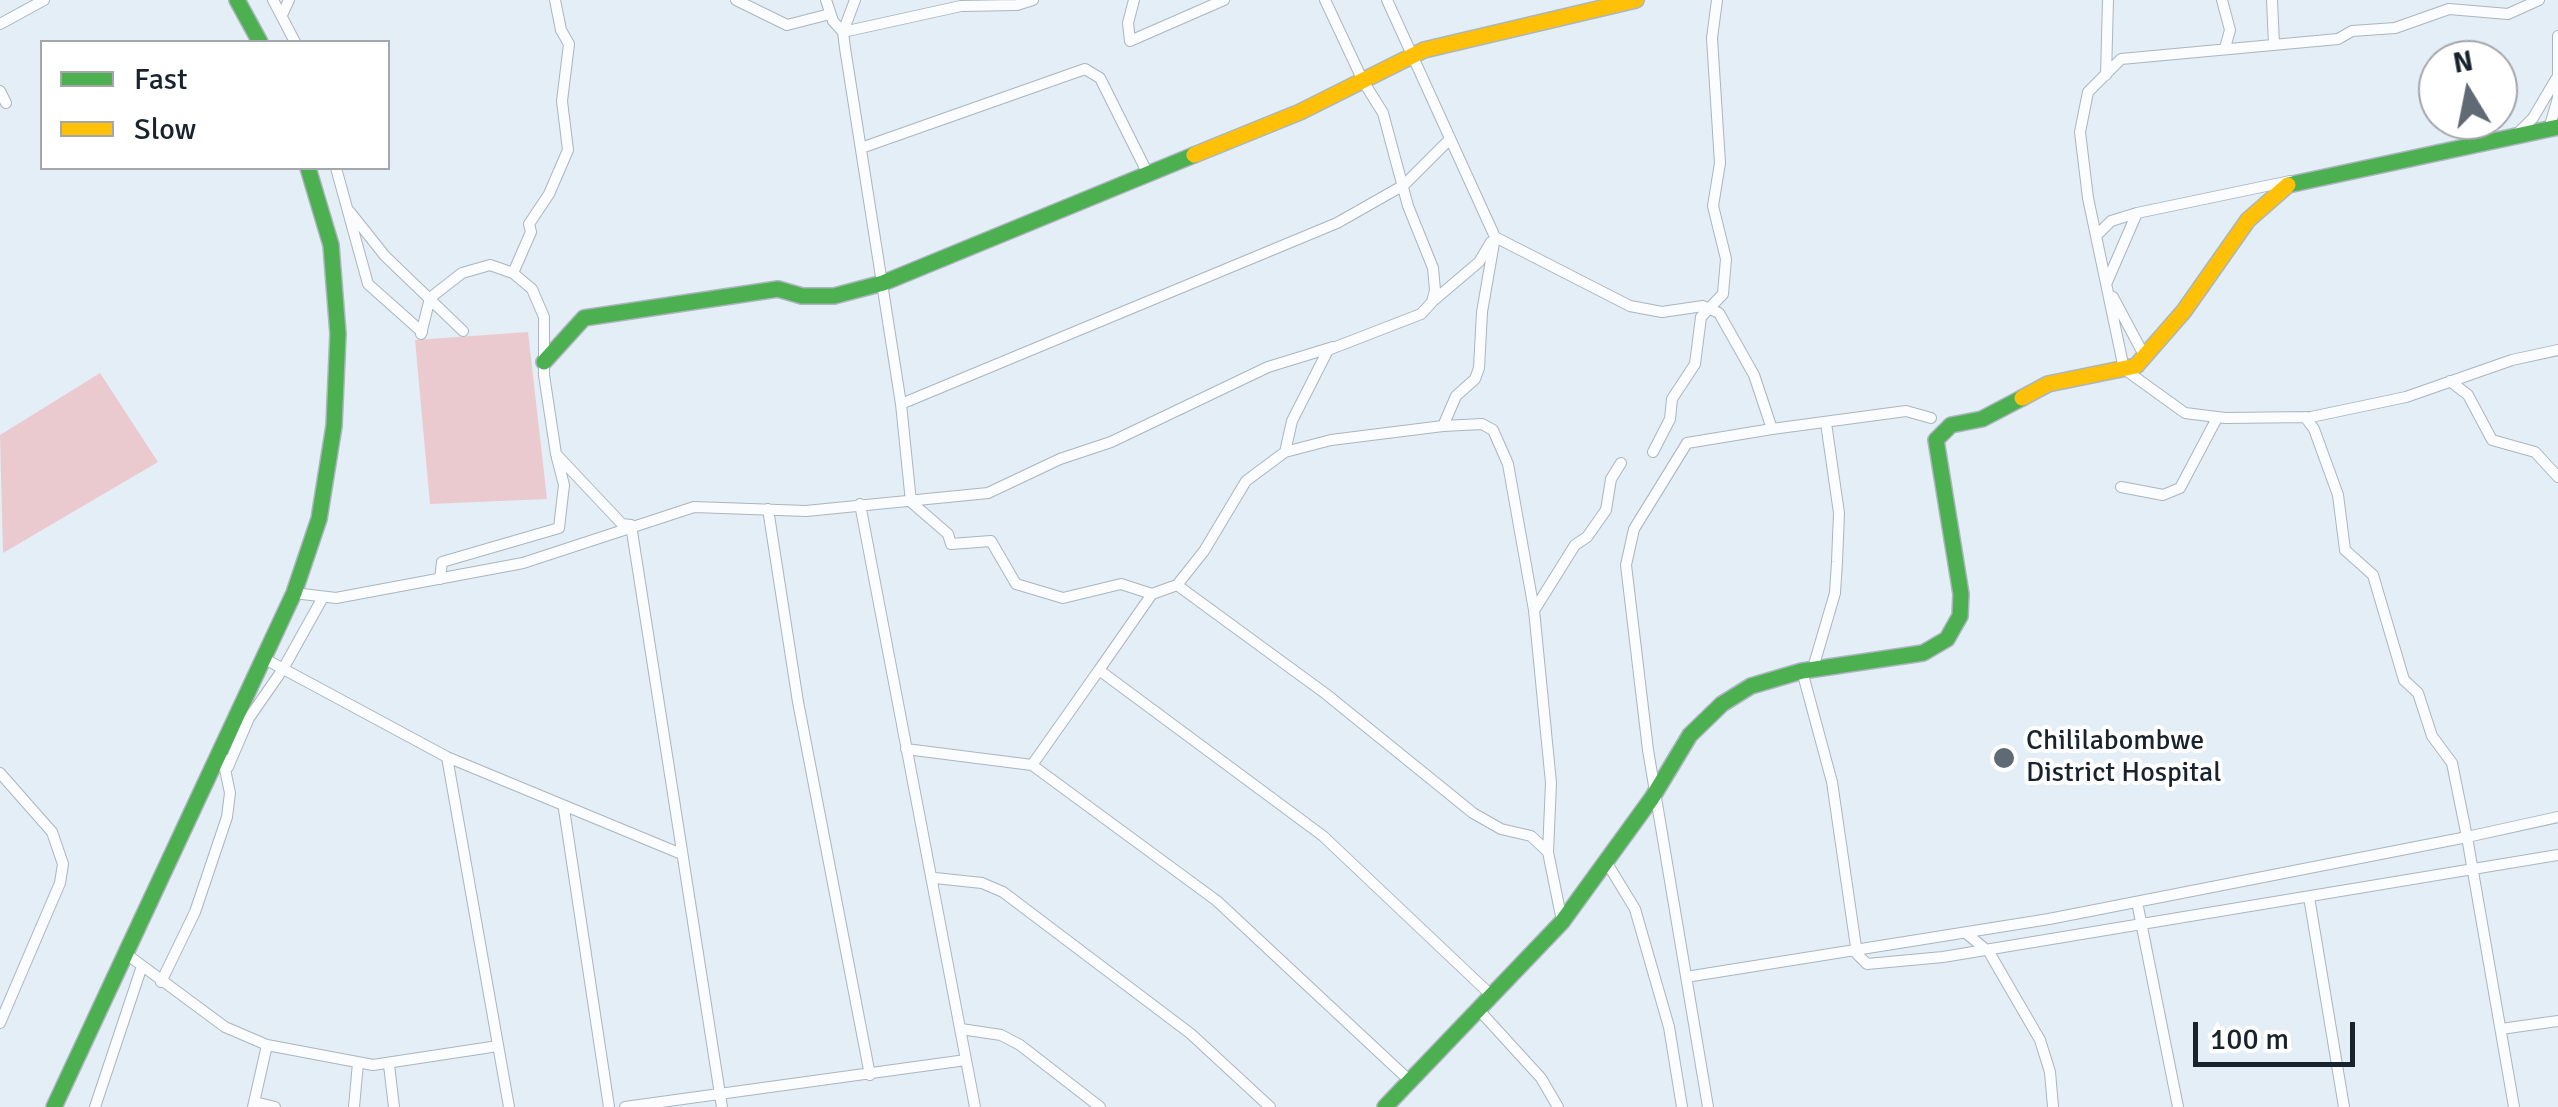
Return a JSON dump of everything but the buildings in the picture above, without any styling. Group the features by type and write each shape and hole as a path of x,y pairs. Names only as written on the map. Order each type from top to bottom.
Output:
{"main road":[{"path":"237,0 259,40"},
{"path":"544,362 584,318 778,289 802,296 834,296 883,284 1300,112 1410,58 1528,23 1636,0"},
{"path":"2518,135 2554,128"},
{"path":"1385,1107 1562,922 1655,793 1690,735 1722,704 1751,686 1808,670 1924,653 1948,639 1960,616 1961,594 1936,440 1951,426 1982,419 2048,384 2124,369 2145,357 2248,220 2274,194 2306,178 2492,140"},
{"path":"54,1107 294,593 319,518 334,426 338,334 330,245 309,170"}],"street":[{"path":"0,24 44,0"},
{"path":"273,0 294,40"},
{"path":"282,15 290,0"},
{"path":"513,273 531,232 529,224 549,194 570,143 562,101 568,44 560,30 555,0"},
{"path":"736,0 787,25 830,14"},
{"path":"826,0 830,14 843,32 901,404 911,502 948,534 951,544 991,541 1016,584 1063,598 1122,584 1152,594"},
{"path":"843,32 854,0"},
{"path":"843,32 960,6 1017,6 1033,0"},
{"path":"1134,0 1128,23 1130,41 1224,0"},
{"path":"1326,0 1363,81 1384,113 1433,268 1432,302"},
{"path":"1388,0 1410,58 1494,238 1482,312 1480,368 1475,379 1456,396 1443,426"},
{"path":"1653,452 1665,432 1672,398 1695,364 1701,318 1723,294 1726,258 1713,206 1720,163 1712,38 1717,0"},
{"path":"2106,75 2108,0"},
{"path":"2222,0 2230,30 2224,48"},
{"path":"2272,0 2274,44"},
{"path":"2539,0 2508,14 2448,4 2395,28 2122,60 2088,92 2081,112 2088,198 2124,369 2185,413 2217,418 2304,417 2406,397 2558,350"},
{"path":"2554,128 2558,36"},
{"path":"861,148 1085,69 1100,78 1148,172"},
{"path":"2518,133 2533,118 2557,77"},
{"path":"0,91 6,103"},
{"path":"901,404 1336,223 1404,185 1449,140"},
{"path":"337,170 368,284 422,333 430,298 462,272 490,266 513,273 532,290 544,317 544,362 556,454 564,484 559,528 442,562 440,579"},
{"path":"2097,235 2112,222 2137,213 2306,178"},
{"path":"346,207 385,256 464,331"},
{"path":"2107,285 2137,213"},
{"path":"1494,238 1630,306 1662,312 1711,309 1722,317 1748,360 1772,429"},
{"path":"294,593 322,599 567,552 631,525 694,507 768,510 969,498 1009,486 1043,466 1183,410 1268,367 1421,314 1479,262 1494,238"},
{"path":"2107,285 2145,357"},
{"path":"1285,452 1298,409 1333,347"},
{"path":"2450,381 2468,396 2492,440 2535,452 2558,477"},
{"path":"1708,1107 1655,793 1626,565 1634,529 1686,444 1906,411 1931,418"},
{"path":"2304,417 2314,429 2338,495 2345,550 2374,574 2404,680 2418,692 2432,736 2452,762 2514,1107"},
{"path":"2121,487 2163,495 2180,488 2217,418"},
{"path":"1826,423 1839,513 1835,593 1808,670 1832,782 1857,950 1867,964 1987,949 2558,855"},
{"path":"1032,765 1152,594 1176,584 1204,550 1246,482 1285,452 1332,440 1482,424 1494,430 1502,443 1534,610 1551,783 1548,852 1562,922"},
{"path":"556,454 622,524 631,525"},
{"path":"1534,610 1575,544 1587,537 1606,510 1611,479 1622,462"},
{"path":"860,504 906,749 935,878 975,1107"},
{"path":"768,510 798,702 870,1075"},
{"path":"631,525 721,1101"},
{"path":"1176,584 1326,694 1473,813 1501,829 1530,836 1548,852"},
{"path":"227,768 249,718 322,599"},
{"path":"262,658 448,757 564,808 680,852"},
{"path":"1099,670 1324,836 1492,995"},
{"path":"906,749 1032,765 1217,901 1410,1081"},
{"path":"161,982 216,858 227,817 227,768 220,750"},
{"path":"448,757 509,1107"},
{"path":"0,773 52,832 62,864 60,884 0,1023"},
{"path":"564,808 609,1107"},
{"path":"1686,977 1968,934 2558,816"},
{"path":"1607,863 1635,909 1669,1027 1682,1107"},
{"path":"935,878 982,883 1003,892 1177,1023 1270,1107"},
{"path":"2309,896 2344,1107"},
{"path":"2138,902 2178,1107"},
{"path":"1968,934 1987,949 2045,1050 2053,1107"},
{"path":"125,953 224,1027 267,1045 358,1063 390,1065 498,1046"},
{"path":"95,1107 142,966"},
{"path":"1478,1009 1541,1078 1558,1107"},
{"path":"2501,1028 2558,1021"},
{"path":"961,1030 1000,1035 1020,1045 1100,1107"},
{"path":"267,1045 254,1104 275,1107"},
{"path":"625,1107 721,1101 966,1060"},
{"path":"354,1107 358,1063"},
{"path":"390,1065 394,1107"}],"shaded area":[{"path":"528,332 547,499 430,504 415,340"},
{"path":"100,373 158,462 3,553 0,435"}],"traffic: fast":[{"path":"237,0 259,40"},
{"path":"2288,185 2558,127"},
{"path":"544,362 584,318 778,289 802,296 834,296 883,283 1194,155"},
{"path":"54,1107 294,593 319,519 334,426 338,334 331,245 309,170"},
{"path":"1385,1107 1562,922 1652,798 1690,735 1722,704 1751,686 1802,671 1923,653 1947,639 1960,616 1961,594 1936,440 1951,425 1982,419 2022,398"}],"traffic: slow":[{"path":"1194,155 1300,112 1424,50 1636,0"},
{"path":"2022,398 2048,384 2136,366 2184,311 2248,220 2288,185"}],"place":[{"name":"Chililabombwe District Hospital","path":"2004,758"}]}
